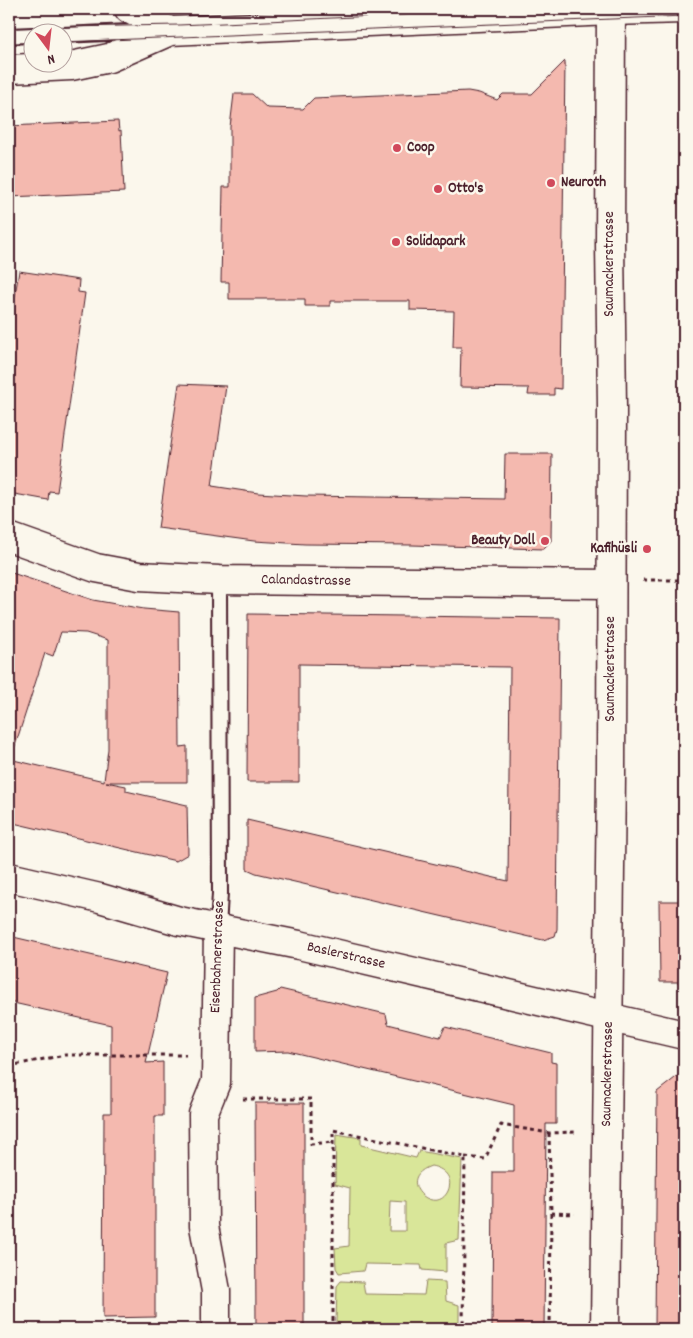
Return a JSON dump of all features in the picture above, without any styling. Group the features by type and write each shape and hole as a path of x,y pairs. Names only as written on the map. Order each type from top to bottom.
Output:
{"street":[{"path":"129,9 170,31"},
{"path":"9,69 71,66 109,58 170,31 612,10 684,9"},
{"name":"Saumackerstrasse","path":"605,1329 611,775 610,584 612,408 610,243 612,10"},
{"name":"Calandastrasse","path":"9,537 96,568 139,576 219,580 610,584"},
{"name":"Baslerstrasse","path":"9,877 100,898 178,921 309,947 684,1035"},
{"name":"Eisenbahnerstrasse","path":"216,1329 216,1291 204,1226 203,1114 216,1082 218,930"}],"lane":[{"path":"72,34 170,31"},
{"path":"9,36 22,35"},
{"name":"Eisenbahnerstrasse","path":"218,930 220,893 219,580"}],"path":[{"path":"640,580 684,580"},
{"path":"9,1066 65,1055 216,1055"},
{"path":"210,1098 311,1099 311,1144 333,1142"},
{"path":"333,1329 333,1130 465,1157 485,1159 501,1125 549,1133 576,1132"},
{"path":"549,1133 551,1213 550,1329"},
{"path":"463,1329 465,1157"},
{"path":"551,1213 576,1214"},
{"path":"9,1327 125,1329"}],"green space":[{"path":"336,1134 361,1138 361,1145 416,1158 419,1151 462,1159 459,1240 446,1243 446,1272 422,1270 421,1265 365,1264 363,1271 339,1273 336,1268 335,1248 349,1246 350,1188 335,1184","holes":["431,1166 443,1171 450,1181 448,1191 442,1198 435,1200 420,1194 416,1187 416,1179 420,1172","390,1201 405,1202 405,1231 389,1231"]},
{"path":"341,1281 363,1282 365,1294 424,1295 426,1281 445,1282 446,1301 459,1305 459,1329 349,1329 349,1327 336,1322 337,1286"}],"building":[{"name":"Solidapark","path":"565,61 561,389 554,388 554,395 528,395 529,388 460,387 461,347 453,347 454,311 410,310 410,301 330,301 330,306 305,306 305,299 229,299 229,282 221,282 223,187 230,187 230,127 234,94 252,94 267,108 303,109 314,98 468,91 497,100 503,94 532,94"},
{"path":"118,121 119,131 121,130 124,192 9,197 9,126"},
{"path":"19,271 79,280 78,292 85,293 57,492 49,491 48,500 9,493 9,306 13,307"},
{"path":"179,384 226,386 212,486 258,493 306,496 504,499 505,454 552,454 551,541 543,549 305,544 254,541 158,528"},
{"path":"9,572 93,600 144,609 179,612 180,747 187,746 187,782 106,782 126,786 126,791 187,805 188,854 176,861 9,822 9,759 104,781 108,749 108,640 86,633 61,632 53,656 45,653 14,749 9,748"},
{"path":"248,614 560,618 557,929 555,936 543,940 256,873 247,869 247,820 508,881 510,667 299,664 299,782 247,782"},
{"path":"659,901 684,901 684,982 660,982"},
{"path":"9,936 167,973 146,1063 163,1062 163,1116 155,1116 155,1317 103,1318 104,1113 111,1113 111,1025 9,1002"},
{"path":"280,989 386,1014 388,1024 440,1037 445,1027 551,1053 551,1062 556,1063 556,1124 546,1124 544,1329 492,1329 493,1172 514,1172 514,1105 288,1051 255,1052 255,998 277,992"},
{"path":"684,1071 684,1329 655,1329 657,1092"},
{"path":"255,1103 304,1103 304,1329 256,1329"}],"tram line":[{"path":"9,28 179,25 530,9"},
{"path":"72,42 684,16"},
{"path":"9,43 22,43"}],"place":[{"name":"Coop","path":"397,148"},
{"name":"Neuroth","path":"551,183"},
{"name":"Otto's","path":"438,189"},
{"name":"Solidapark","path":"396,242"},
{"name":"Beauty Doll","path":"545,541"},
{"name":"Kafihüsli","path":"647,549"}]}
